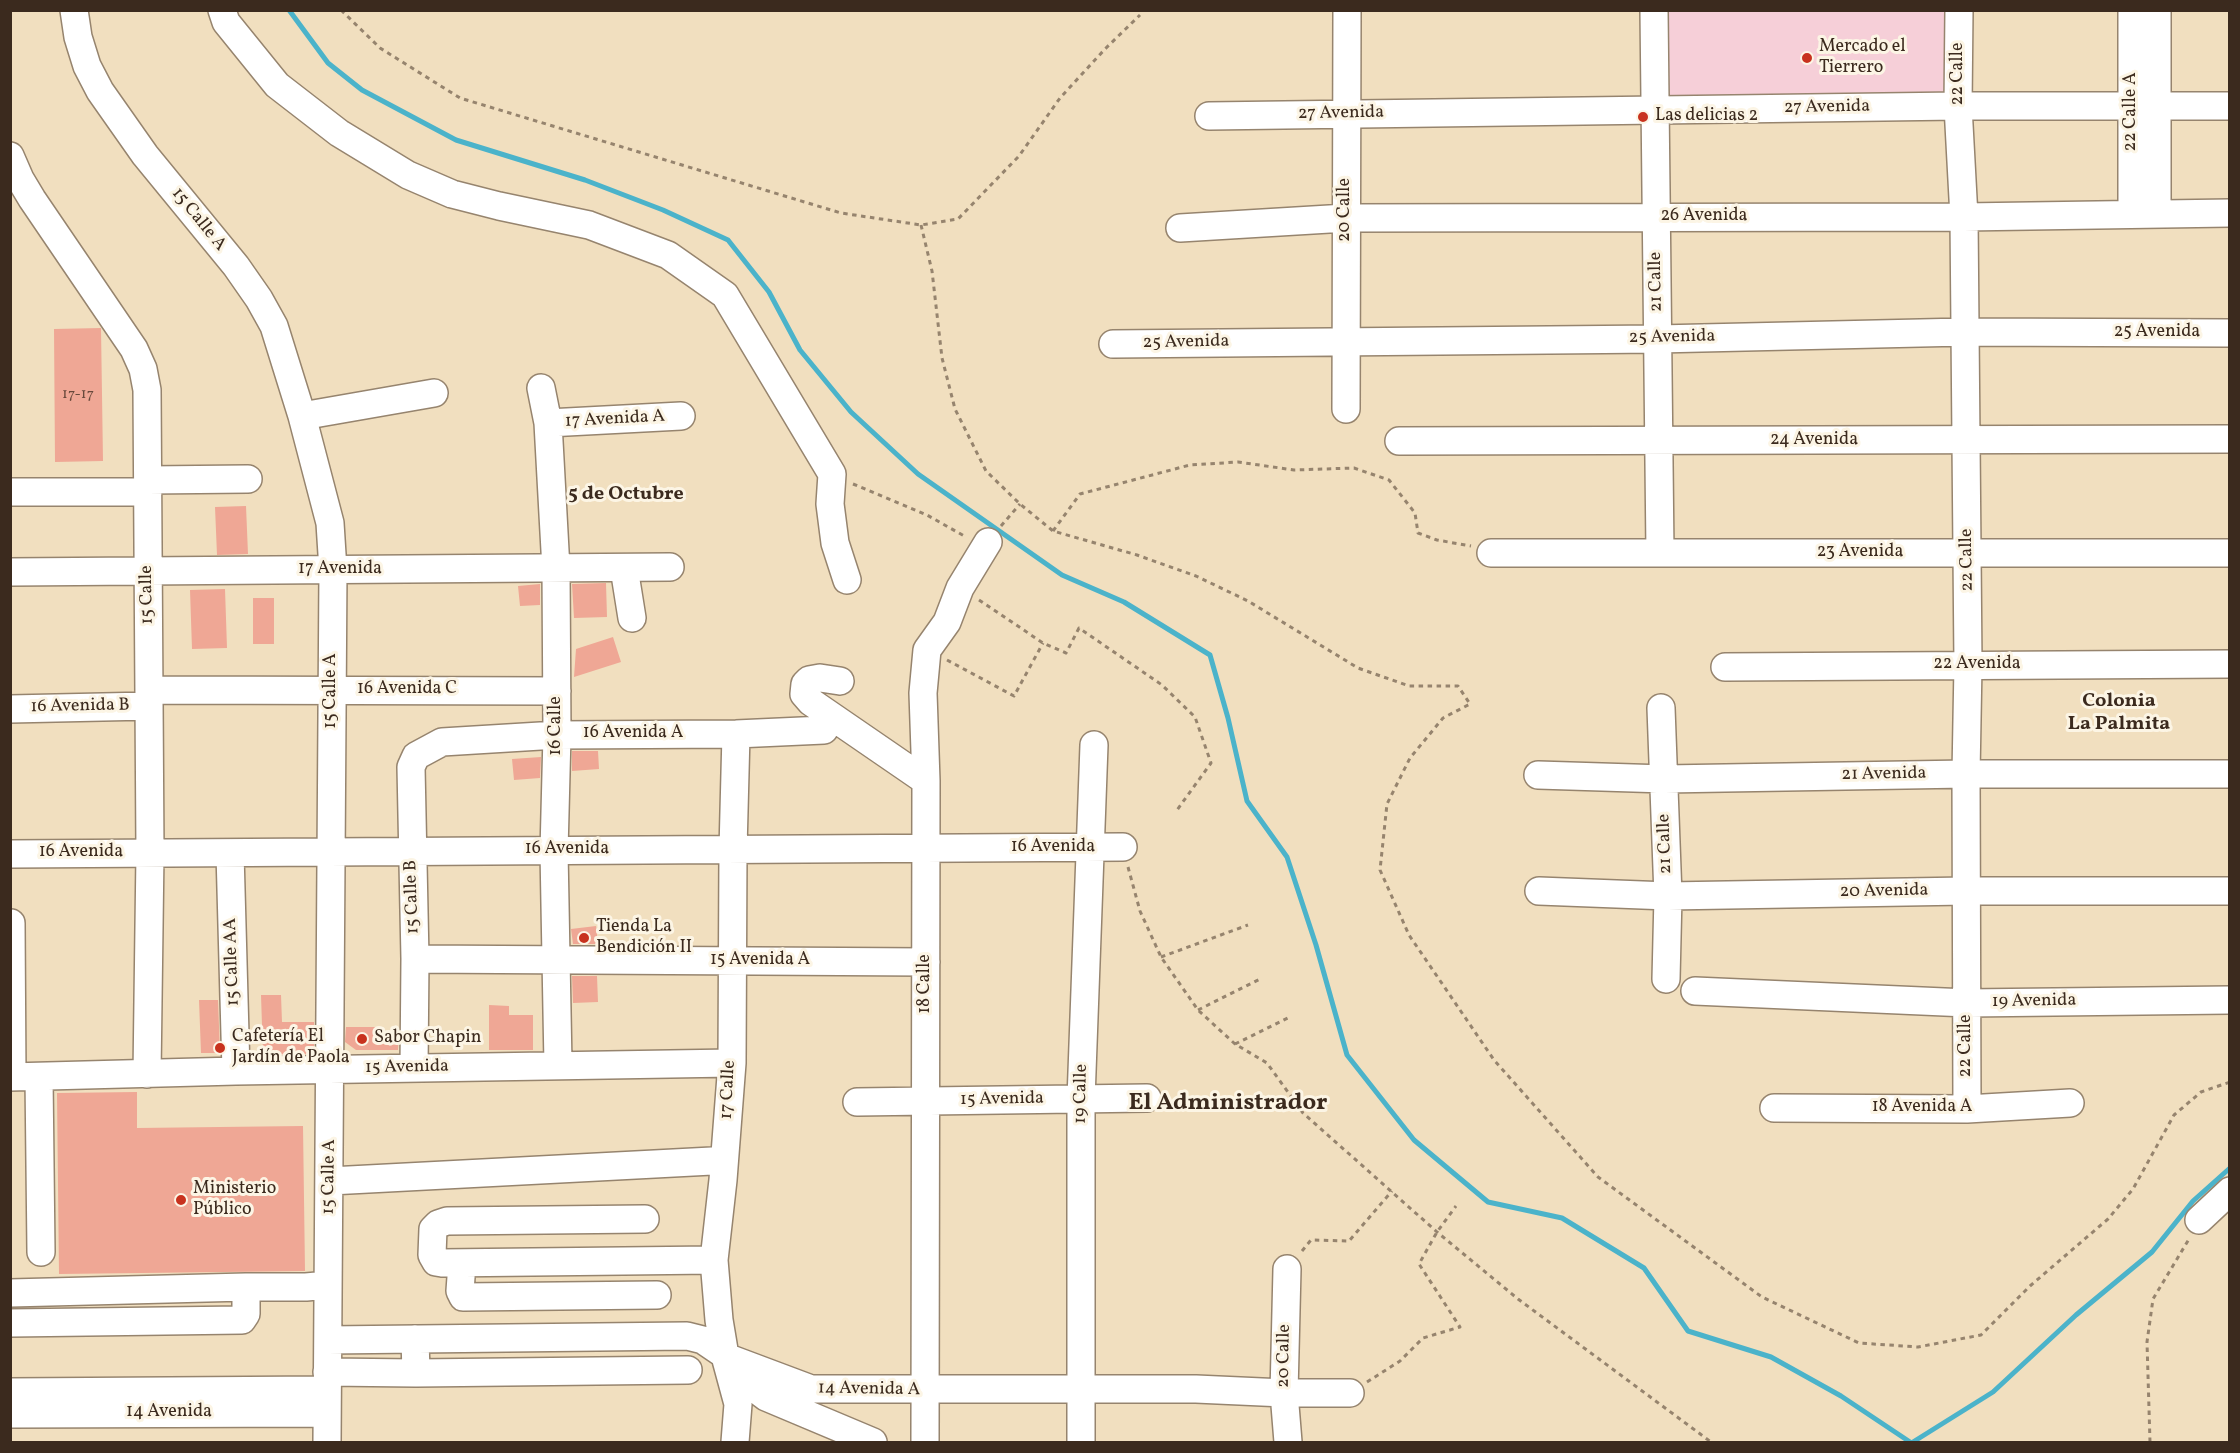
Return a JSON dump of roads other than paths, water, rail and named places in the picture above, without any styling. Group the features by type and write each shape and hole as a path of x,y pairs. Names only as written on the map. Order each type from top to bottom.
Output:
{"street":[{"name":"15 Calle A","path":"74,10 78,37 87,66 100,92 145,155 213,236 259,299 274,326 302,416 330,523 333,570 327,1443"},
{"path":"222,10 226,22 277,86 339,132 408,175 452,194 599,229 668,255 725,295 832,474 830,504 834,533 847,580"},
{"name":"20 Calle","path":"1346,409 1347,10"},
{"name":"21 Calle","path":"1654,10 1660,553"},
{"name":"22 Calle","path":"1959,10 1968,554 1967,1109"},
{"name":"22 Calle A","path":"2132,10 2144,106 2144,214"},
{"name":"22 Calle A","path":"2144,106 2157,10"},
{"name":"27 Avenida","path":"1209,116 1959,106 2229,106"},
{"name":"15 Calle","path":"10,156 32,200 134,349 143,369 147,390 150,853 147,1074"},
{"name":"26 Avenida","path":"1180,228 1346,218 1964,217 2229,213"},
{"name":"25 Avenida","path":"1113,344 1658,339 1964,332 2229,333"},
{"name":"16 Calle","path":"541,388 548,423 556,569 557,735 554,850 558,1065"},
{"path":"302,416 434,393"},
{"name":"17 Avenida A","path":"548,423 681,416"},
{"name":"24 Avenida","path":"1400,441 2229,439"},
{"path":"10,492 248,479"},
{"name":"18 Calle","path":"925,1443 926,781 923,693 927,650 947,622 960,588 986,544"},
{"name":"23 Avenida","path":"1491,553 2229,553"},
{"name":"17 Avenida","path":"10,572 148,569 670,567"},
{"path":"624,568 632,618"},
{"name":"22 Avenida","path":"1725,667 2229,664"},
{"path":"840,681 820,678 809,680 804,694 811,702 926,781"},
{"name":"16 Avenida C","path":"149,698 332,690 556,691"},
{"name":"16 Avenida B","path":"10,709 149,698"},
{"name":"21 Calle","path":"1661,708 1668,896 1666,979"},
{"name":"16 Avenida A","path":"442,742 557,735 736,734 824,730"},
{"name":"17 Calle","path":"735,1443 738,1404 718,1320 714,1260 732,1063 736,734"},
{"name":"15 Calle B","path":"414,1068 415,959 411,767 416,756 442,742"},
{"name":"19 Calle","path":"1081,1443 1081,1099 1094,745"},
{"name":"21 Avenida","path":"1538,775 1665,779 1966,774 2229,774"},
{"name":"16 Avenida","path":"10,854 1123,847"},
{"name":"15 Calle AA","path":"230,853 236,1071"},
{"name":"20 Avenida","path":"1539,891 1668,896 1966,891 2229,891"},
{"path":"11,923 11,1077"},
{"name":"15 Avenida A","path":"415,959 926,962"},
{"name":"19 Avenida","path":"1695,991 1967,1003 2229,1000"},
{"name":"15 Avenida","path":"11,1077 732,1063"},
{"path":"39,1077 41,1252"},
{"name":"15 Avenida","path":"857,1102 1147,1098"},
{"name":"18 Avenida A","path":"1774,1108 1967,1109 2070,1103"},
{"path":"330,1176 355,1181 375,1178 712,1161"},
{"path":"2199,1220 2229,1191"},
{"path":"645,1219 447,1221 438,1224 433,1229 432,1255 436,1262 462,1263 714,1260"},
{"path":"462,1263 460,1291 463,1297 657,1296"},
{"name":"20 Calle","path":"1287,1269 1284,1393 1288,1443"},
{"path":"10,1293 328,1285"},
{"path":"10,1323 242,1320 246,1314 246,1287"},
{"name":"14 Avenida A","path":"328,1340 687,1336 703,1340 728,1357 811,1389 925,1391 1196,1389 1350,1393"},
{"path":"415,1339 416,1373"},
{"path":"728,1357 746,1382 766,1398 873,1443"},
{"path":"327,1392 416,1373 688,1370"},
{"name":"14 Avenida","path":"10,1392 327,1392"},
{"name":"14 Avenida","path":"10,1414 327,1392"}],"waterway":[{"path":"289,10 328,63 362,90 456,140 585,180 663,210 728,240 769,292 800,350 851,412 918,474 1062,575 1124,602 1210,655 1228,718 1247,801 1287,857 1316,945 1347,1055 1414,1140 1488,1202 1562,1218 1644,1268 1688,1331 1771,1357 1841,1396 1910,1442"},
{"path":"1913,1442 1993,1392 2076,1315 2152,1252 2193,1201 2230,1168"}],"place":[{"name":"Mercado el Tierrero","path":"1807,58"},
{"name":"Las delicias 2","path":"1643,117"},
{"name":"Tienda La Bendición II","path":"584,938"},
{"name":"Sabor Chapin","path":"362,1039"},
{"name":"Cafetería El Jardín de Paola","path":"220,1048"},
{"name":"Ministerio Público","path":"181,1200"}],"district":[{"name":"5 de Octubre","path":"626,495"},
{"name":"Colonia La Palmita","path":"2119,714"},
{"name":"El Administrador","path":"1228,1105"}]}
